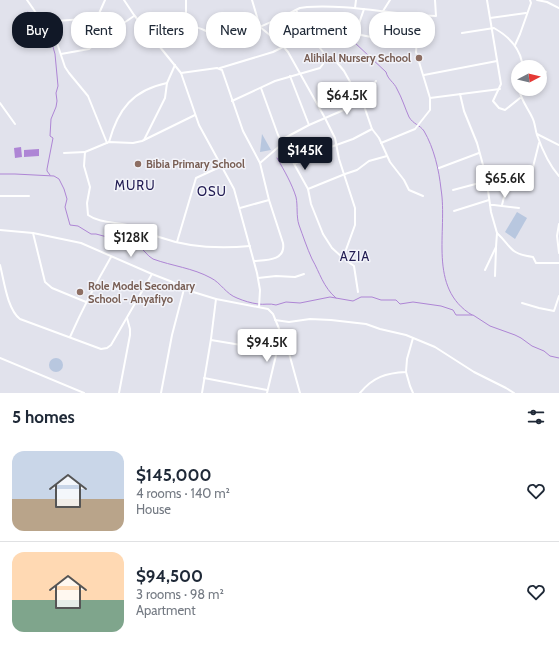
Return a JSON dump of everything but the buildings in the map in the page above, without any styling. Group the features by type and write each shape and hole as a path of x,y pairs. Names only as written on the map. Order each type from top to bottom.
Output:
{"street":[{"path":"27,0 36,12"},
{"path":"100,12 105,0"},
{"path":"124,0 134,15 126,21"},
{"path":"186,0 186,12"},
{"path":"252,0 256,12"},
{"path":"355,8 356,0"},
{"path":"384,11 390,0"},
{"path":"435,0 435,16"},
{"path":"487,0 500,81 500,89 493,101 505,110 520,98 532,117 540,142 552,168 559,176"},
{"path":"515,45 531,0"},
{"path":"537,0 547,2 559,8"},
{"path":"261,27 296,10 311,6 355,8 391,12"},
{"path":"364,9 358,28 358,33 360,35 369,37"},
{"path":"296,10 307,32 327,56 335,60 344,71 362,102 372,129 387,156 404,180 408,190 423,196"},
{"path":"490,18 526,13"},
{"path":"261,28 269,35"},
{"path":"462,33 491,28 496,29 515,45 520,53 522,60"},
{"path":"59,48 65,67 88,96 108,143"},
{"path":"61,54 90,48"},
{"path":"161,48 181,73 195,115 234,189 258,278 260,290 259,307"},
{"path":"181,73 220,68 281,48"},
{"path":"284,48 300,73 325,118 337,145 339,159 355,208 356,221 343,258"},
{"path":"381,143 417,127 430,110 430,98 424,75 416,54 416,48"},
{"path":"232,101 290,76 320,68 324,64 327,56"},
{"path":"424,75 496,60"},
{"path":"144,140 165,98 167,83 175,65"},
{"path":"220,68 244,135 260,163 269,200 283,243 283,250 278,258 254,262"},
{"path":"290,76 309,125"},
{"path":"358,94 371,88 376,81"},
{"path":"108,143 118,116 137,95 155,85 167,83"},
{"path":"261,88 282,144 295,164 308,189 311,204 328,243 343,258 354,266 358,292"},
{"path":"430,98 500,89"},
{"path":"460,94 464,111 479,152 487,181 489,200 497,233 495,276"},
{"path":"281,140 309,125 362,102"},
{"path":"0,103 14,124"},
{"path":"64,153 85,152 108,143 137,143 195,115"},
{"path":"295,164 314,153 353,139 372,129"},
{"path":"537,134 559,145"},
{"path":"532,171 540,142"},
{"path":"260,163 282,144"},
{"path":"85,152 84,166 90,187 87,203 88,216 129,225 159,237 177,242 195,245 229,247 250,246"},
{"path":"439,168 479,152"},
{"path":"308,189 357,170 369,161 387,156"},
{"path":"177,242 196,178 222,166"},
{"path":"453,190 487,181"},
{"path":"502,206 505,193"},
{"path":"0,196 29,196"},
{"path":"240,208 269,200"},
{"path":"454,211 489,200"},
{"path":"490,205 520,208"},
{"path":"559,224 557,236 559,253"},
{"path":"0,230 33,233 82,243 170,281 184,289 216,299 264,308 271,312 289,353 300,393"},
{"path":"33,233 45,282 52,288 86,302"},
{"path":"497,233 512,251 533,257 536,263 559,263"},
{"path":"485,270 496,247"},
{"path":"70,337 86,302 95,289 112,257"},
{"path":"0,265 10,306 15,315 20,319 98,349 107,348 111,345 152,274"},
{"path":"258,278 276,276 295,277 304,274"},
{"path":"161,393 172,334 184,289"},
{"path":"522,303 554,311 559,296"},
{"path":"202,393 216,299"},
{"path":"119,393 130,334 127,318"},
{"path":"275,320 289,322 324,319 366,324 413,338 435,347 474,372 514,393"},
{"path":"204,378 267,392 277,351 282,338"},
{"path":"413,338 407,359 406,372 413,393"},
{"path":"211,339 277,351"},
{"path":"0,358 84,393"},
{"path":"360,393 369,384 382,375 406,372"}],"shaded area":[{"path":"262,134 271,150 260,152"},
{"path":"21,147 22,157 15,158 14,148"},
{"path":"39,149 39,156 24,157 24,150"},
{"path":"517,212 527,218 515,239 505,232"},
{"path":"56,358 61,360 63,365 61,370 56,372 51,370 49,365 51,360"}],"waterway":[{"path":"50,175 47,169 53,138 50,136 51,119 56,107 56,93 58,86 53,48"},
{"path":"360,48 386,72 399,92 409,117 424,131 431,145 436,159 441,189 442,258 444,274 449,290 458,304 472,315"},
{"path":"277,158 288,177 296,197 298,222 310,255 325,285 336,298"},
{"path":"0,174 54,176 59,179 64,189 67,199 65,207 70,225 78,226 91,234 137,245 153,259 190,269 215,280 233,296 245,301 258,304 276,305 286,302 300,303 330,297 353,301 361,297 372,297 381,300 396,300 400,304 413,302 441,306 453,310 456,315 473,315 490,326 515,335 532,346 544,351 550,356 559,358"}],"place":[{"name":"Alihilal Nursery School","path":"419,58"},
{"name":"Bibia Primary School","path":"138,164"},
{"name":"Role Model Secondary School - Anyafiyo","path":"80,292"}],"district":[{"name":"MURU","path":"135,185"},
{"name":"OSU","path":"212,191"},
{"name":"AZIA","path":"355,256"}]}
